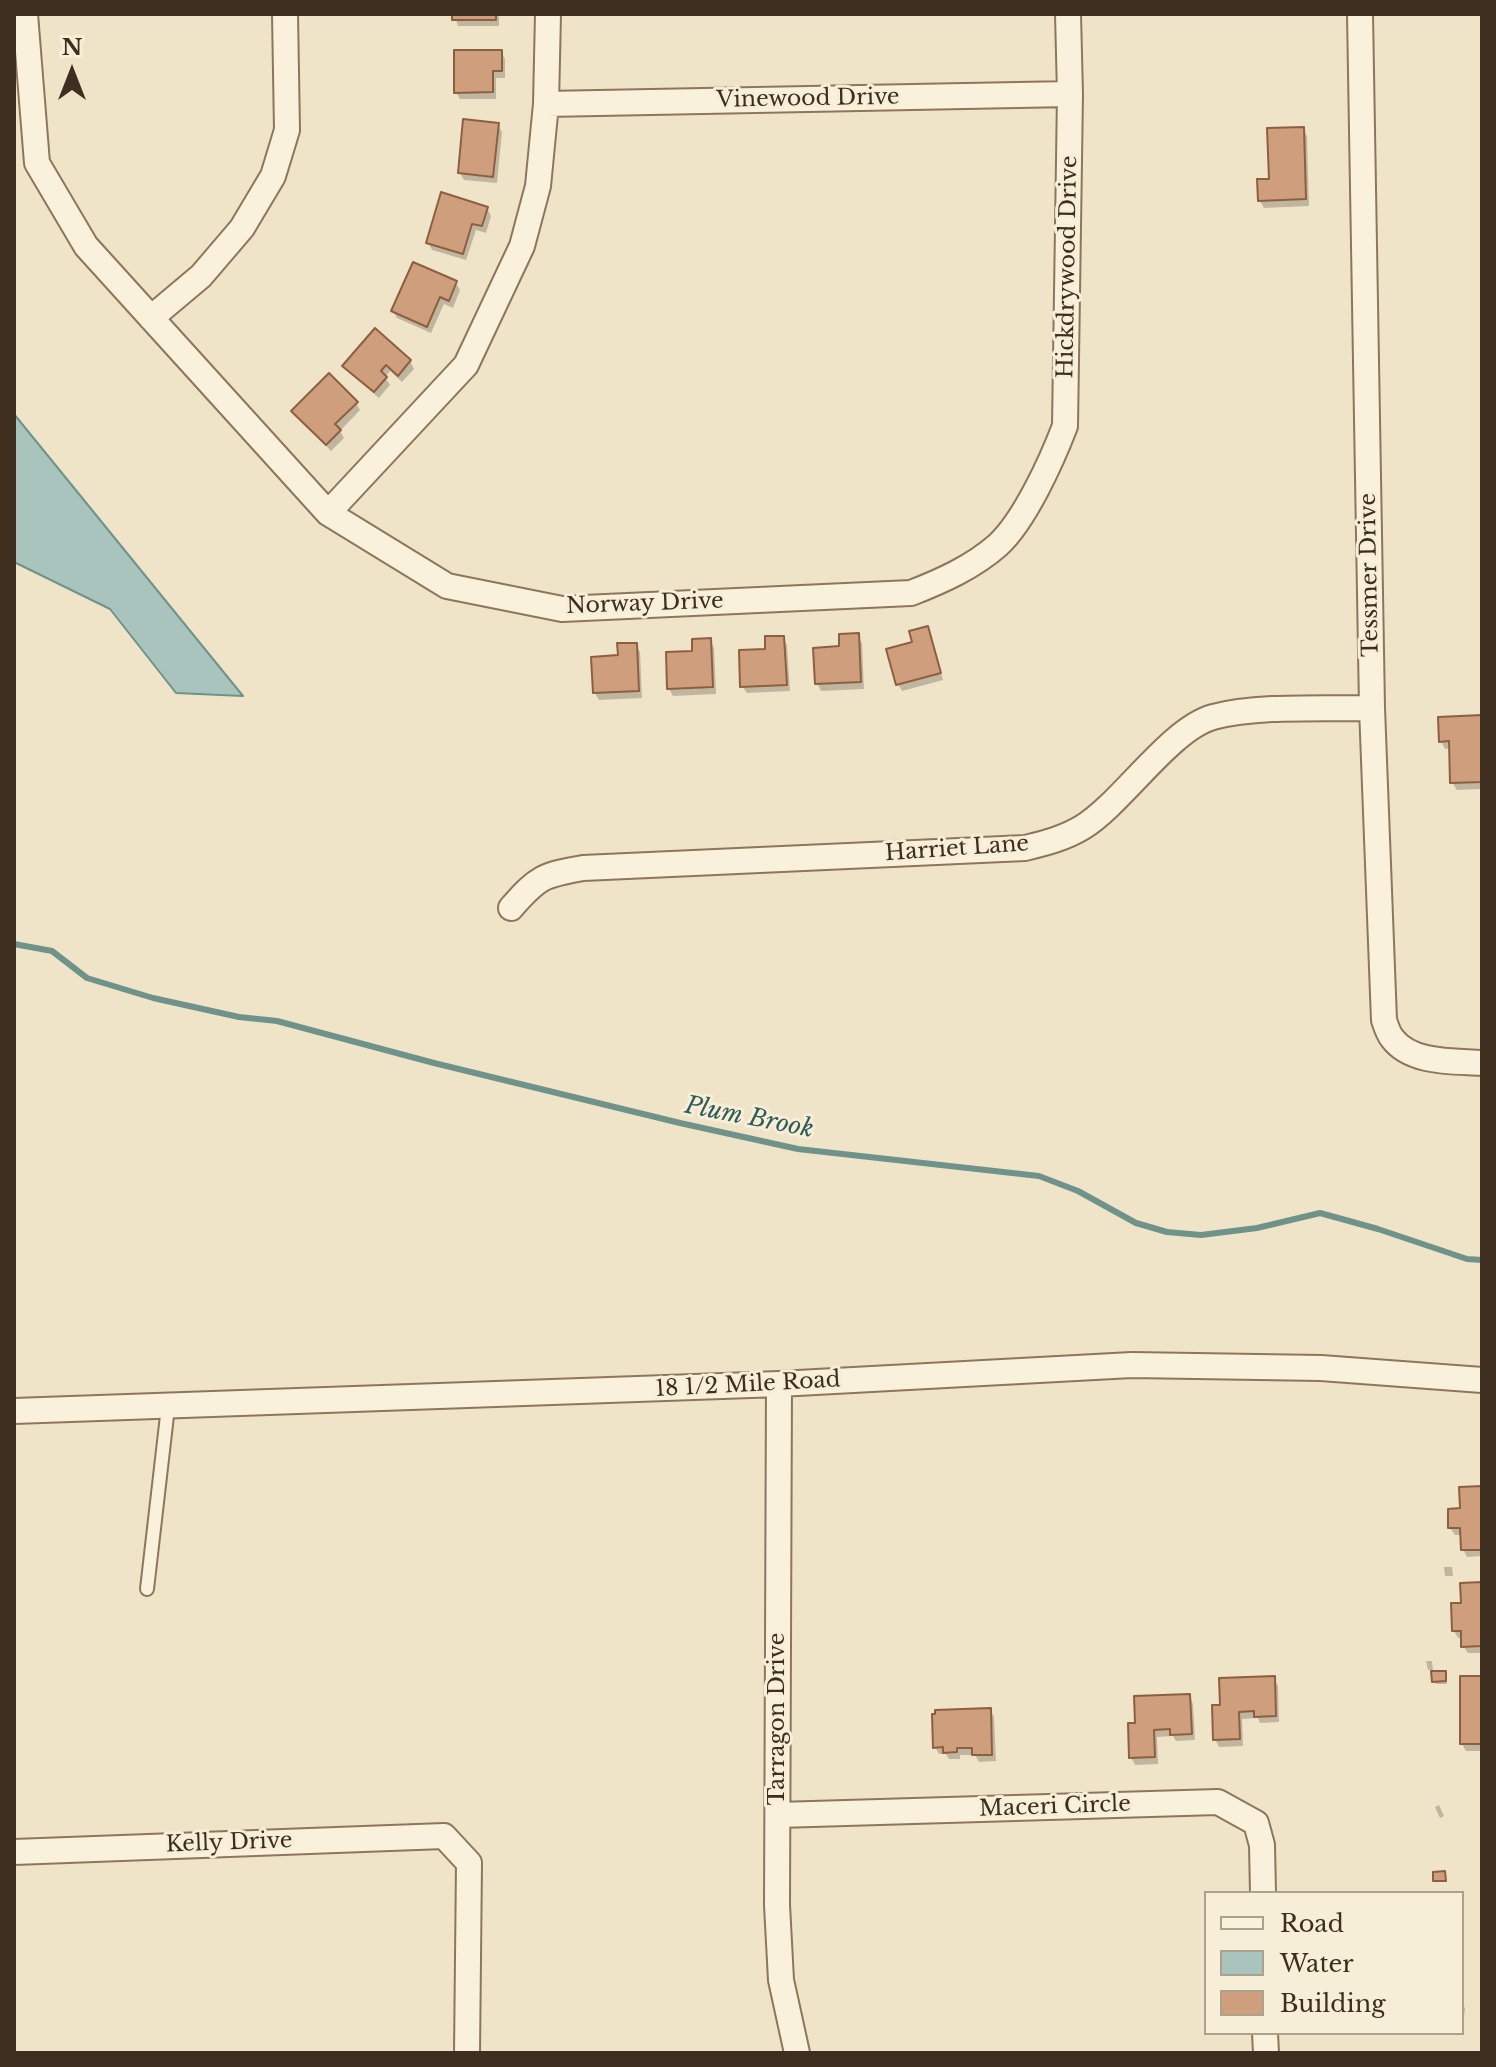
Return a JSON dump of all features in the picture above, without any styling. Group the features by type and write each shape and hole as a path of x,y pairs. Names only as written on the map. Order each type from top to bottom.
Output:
{"street":[{"name":"Norway Drive","path":"25,14 37,163 86,246 328,513 447,586 562,609 911,593 946,580 999,544 1024,509"},
{"path":"151,318 201,276 242,228 273,176 287,130 285,14"},
{"path":"328,513 466,365 522,246 538,186 546,104 548,14"},
{"name":"Hickdrywood Drive","path":"1024,509 1050,466 1065,426 1070,94 1068,14"},
{"name":"Tessmer Drive","path":"1360,14 1372,708 1384,1020 1392,1038 1406,1050 1425,1058 1482,1063"},
{"name":"Vinewood Drive","path":"546,104 1070,94"},
{"name":"Harriet Lane","path":"511,908 534,882 556,873 583,868 1025,848 1057,840 1085,826 1184,734 1211,717 1256,711 1372,708"},
{"name":"18 1/2 Mile Road","path":"14,1411 779,1384 1132,1365 1321,1368 1482,1380"},
{"name":"Tarragon Drive","path":"779,1384 777,1905 781,1980 797,2053"},
{"name":"Maceri Circle","path":"778,1815 1218,1802 1256,1823 1262,1845 1263,1891"},
{"name":"Kelly Drive","path":"14,1852 444,1836 469,1863 467,2053"}],"lane":[{"path":"147,1589 168,1407"}],"water":[{"path":"14,414 243,696 176,693 110,609 14,562"}],"building":[{"path":"452,14 496,14 496,20 452,20"},
{"path":"454,50 502,50 502,71 493,71 493,92 454,93"},
{"path":"463,119 499,123 493,177 458,173"},
{"path":"1304,127 1306,199 1258,201 1257,179 1269,179 1267,128"},
{"path":"441,192 488,207 482,226 472,224 463,254 426,243"},
{"path":"413,262 457,281 449,301 440,297 427,327 391,311"},
{"path":"375,328 411,360 398,376 386,365 381,371 387,377 374,392 342,366"},
{"path":"329,373 358,402 335,424 341,430 326,445 291,411"},
{"path":"928,626 941,673 896,685 886,649 912,642 909,631"},
{"path":"859,633 861,682 815,684 813,648 839,646 839,634"},
{"path":"765,636 784,636 787,685 740,687 739,650 765,649"},
{"path":"711,638 713,687 667,689 666,652 692,651 692,639"},
{"path":"617,643 637,643 639,691 593,693 591,657 618,655"},
{"path":"1482,715 1482,782 1450,783 1449,741 1439,742 1438,717"},
{"path":"1482,1486 1482,1550 1461,1550 1460,1528 1448,1528 1448,1509 1460,1508 1459,1487"},
{"path":"1482,1582 1482,1646 1461,1647 1461,1631 1452,1631 1451,1603 1461,1603 1460,1583"},
{"path":"1431,1671 1446,1671 1446,1681 1432,1682"},
{"path":"1275,1676 1276,1716 1254,1717 1254,1711 1239,1712 1240,1739 1213,1740 1212,1705 1220,1705 1219,1678"},
{"path":"1460,1676 1482,1676 1482,1744 1460,1744"},
{"path":"1190,1694 1192,1734 1170,1735 1170,1729 1154,1730 1155,1757 1129,1758 1128,1723 1135,1723 1134,1696"},
{"path":"991,1708 992,1755 972,1755 972,1748 957,1748 957,1752 943,1753 943,1747 933,1748 932,1714 935,1710"},
{"path":"1445,1871 1446,1881 1433,1881 1433,1872"}],"waterway":[{"name":"Plum Brook","path":"14,944 52,951 87,978 153,998 239,1017 277,1021 680,1123 798,1149 1039,1176 1078,1191 1136,1223 1167,1232 1201,1235 1257,1228 1320,1213 1467,1259 1482,1260"}]}
